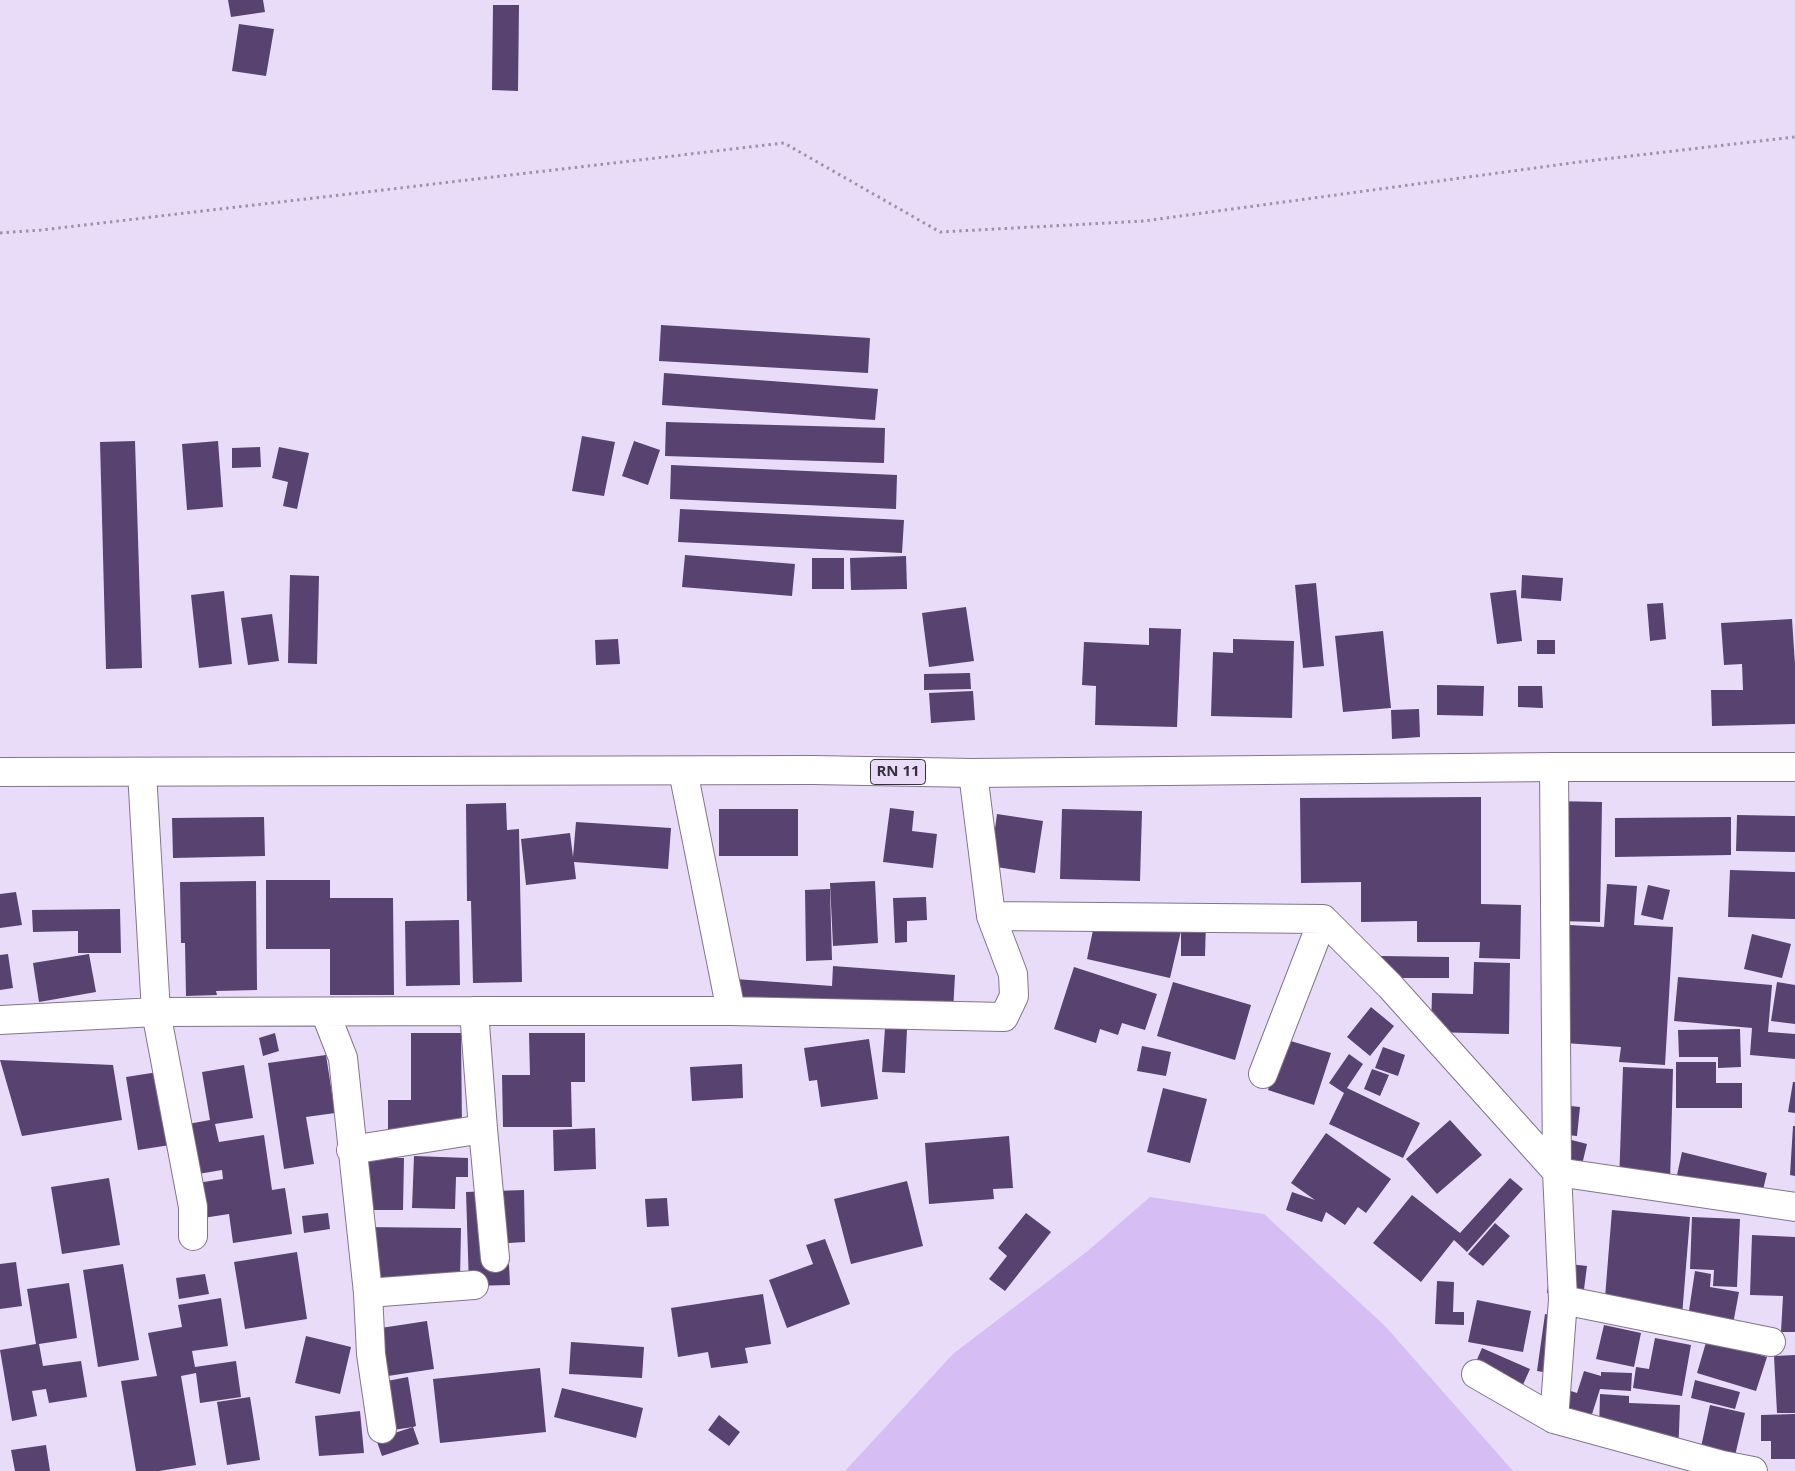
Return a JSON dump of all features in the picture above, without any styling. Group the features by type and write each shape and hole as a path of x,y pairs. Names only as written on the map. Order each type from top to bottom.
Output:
{"street":[{"name":"RN 11","path":"0,772 813,770 973,773 1554,767 1795,767"},
{"path":"1554,767 1557,1172 1563,1300 1554,1419"},
{"path":"683,770 731,1011"},
{"path":"142,772 156,1012 193,1207 193,1236"},
{"path":"0,1020 156,1012 731,1011 1004,1016 1014,996 1013,974 991,916 973,773"},
{"path":"991,916 1323,919 1390,986 1557,1172 1795,1207"},
{"path":"1263,1074 1323,919"},
{"path":"474,1011 495,1258"},
{"path":"325,1012 343,1058 351,1150 368,1293 371,1354 382,1429"},
{"path":"351,1150 483,1129"},
{"path":"368,1293 474,1285"},
{"path":"1563,1300 1771,1342"},
{"path":"1476,1374 1554,1419 1753,1471"}],"path":[{"path":"0,233 51,229 784,143 940,232 1144,222 1579,162 1795,137"}],"shaded area":[{"path":"1150,1197 1264,1214 1385,1326 1513,1471 845,1471 953,1354 1089,1250"}],"building":[{"path":"228,0 263,0 265,12 231,17"},
{"path":"493,5 519,5 518,91 492,90"},
{"path":"239,24 274,29 266,76 232,71"},
{"path":"661,325 870,338 868,373 659,361"},
{"path":"664,373 878,389 875,420 662,405"},
{"path":"666,422 885,428 884,463 665,456"},
{"path":"582,436 615,442 604,496 572,491"},
{"path":"135,441 142,668 106,669 100,442"},
{"path":"218,441 223,507 187,510 182,444"},
{"path":"634,441 660,450 648,485 622,476"},
{"path":"260,447 261,467 232,468 232,448"},
{"path":"279,447 309,453 297,509 283,506 288,482 272,478"},
{"path":"671,465 897,475 896,509 670,499"},
{"path":"680,509 904,520 902,553 678,542"},
{"path":"685,555 795,564 792,596 682,587"},
{"path":"906,556 907,589 851,590 850,558"},
{"path":"812,558 844,558 844,589 812,589"},
{"path":"290,575 319,576 317,664 288,663"},
{"path":"1522,575 1563,578 1561,601 1521,598"},
{"path":"1316,583 1324,666 1303,668 1295,585"},
{"path":"1516,590 1522,641 1497,644 1490,593"},
{"path":"224,591 232,664 199,668 191,595"},
{"path":"1663,603 1666,639 1650,641 1647,604"},
{"path":"966,607 974,661 929,667 922,613"},
{"path":"272,614 279,661 248,665 241,618"},
{"path":"1792,619 1795,664 1795,724 1712,726 1711,690 1743,690 1742,664 1724,665 1721,623"},
{"path":"1149,628 1181,629 1177,727 1095,725 1096,686 1082,685 1084,642 1149,645"},
{"path":"1383,631 1391,708 1343,712 1335,636"},
{"path":"618,639 620,664 596,665 595,640"},
{"path":"1233,639 1294,641 1292,718 1211,716 1213,652 1233,653"},
{"path":"1537,640 1555,640 1555,654 1537,654"},
{"path":"970,673 971,689 924,690 924,674"},
{"path":"1437,685 1484,686 1483,716 1437,715"},
{"path":"1518,686 1542,686 1543,708 1518,707"},
{"path":"973,691 975,720 931,723 929,693"},
{"path":"1419,709 1420,737 1392,739 1391,710"},
{"path":"1481,797 1481,904 1521,905 1520,959 1479,958 1480,942 1417,942 1417,921 1361,922 1361,882 1301,883 1300,798"},
{"path":"1555,801 1602,802 1600,922 1557,921"},
{"path":"506,803 507,830 519,829 522,982 473,983 471,901 467,901 466,804"},
{"path":"890,808 914,811 912,831 937,834 933,868 883,862"},
{"path":"719,809 798,809 798,856 719,856"},
{"path":"1062,809 1142,811 1140,881 1060,879"},
{"path":"997,814 1043,821 1035,873 990,866"},
{"path":"1737,815 1795,816 1795,852 1736,851"},
{"path":"264,817 265,856 173,858 172,818"},
{"path":"1731,817 1731,855 1615,857 1615,818"},
{"path":"576,822 671,828 668,869 574,862 576,879 526,885 521,839 570,833 573,857"},
{"path":"1730,870 1795,872 1795,919 1728,917"},
{"path":"266,880 330,880 330,898 393,898 394,995 330,995 330,949 266,949"},
{"path":"256,881 257,990 216,991 217,995 186,996 185,943 181,943 180,882"},
{"path":"875,881 878,943 833,946 830,883"},
{"path":"1607,884 1637,886 1634,925 1673,927 1665,1065 1619,1062 1621,1047 1565,1043 1553,924 1604,927"},
{"path":"1648,885 1670,890 1663,920 1641,915"},
{"path":"830,889 832,960 806,961 805,890"},
{"path":"16,892 22,925 0,928 0,894"},
{"path":"926,897 927,920 907,921 907,942 895,943 893,898"},
{"path":"120,909 121,953 78,953 78,931 33,932 32,910"},
{"path":"1097,911 1206,921 1205,956 1181,956 1181,931 1170,978 1087,959"},
{"path":"459,920 460,985 406,986 405,921"},
{"path":"1752,934 1791,944 1782,978 1744,969"},
{"path":"8,954 13,988 0,990 0,955"},
{"path":"89,954 96,992 39,1002 33,963"},
{"path":"1381,956 1449,957 1449,978 1381,978"},
{"path":"1474,962 1510,963 1509,1034 1431,1032 1432,993 1473,994"},
{"path":"833,966 955,975 953,1012 734,997 735,979 832,986"},
{"path":"1074,967 1157,994 1145,1030 1122,1023 1118,1035 1100,1029 1096,1043 1054,1029"},
{"path":"1678,977 1772,985 1768,1032 1795,1034 1795,1059 1750,1055 1752,1028 1674,1021"},
{"path":"1173,982 1251,1005 1235,1060 1157,1036"},
{"path":"1777,982 1795,985 1795,1024 1771,1021"},
{"path":"1371,1007 1394,1026 1370,1056 1347,1037"},
{"path":"885,1028 907,1029 905,1073 882,1072"},
{"path":"1740,1029 1741,1067 1718,1068 1718,1057 1679,1057 1678,1030"},
{"path":"275,1033 279,1051 263,1056 259,1038"},
{"path":"411,1033 461,1033 462,1129 388,1129 388,1100 411,1100"},
{"path":"529,1033 585,1033 585,1082 571,1082 572,1127 503,1127 502,1075 530,1075"},
{"path":"869,1039 878,1099 821,1107 817,1080 809,1081 804,1048"},
{"path":"1284,1039 1331,1053 1314,1105 1268,1090"},
{"path":"1142,1046 1171,1052 1166,1076 1137,1071"},
{"path":"1383,1047 1405,1055 1398,1076 1375,1068"},
{"path":"1349,1054 1363,1064 1347,1088 1420,1123 1403,1158 1329,1124 1344,1093 1329,1083"},
{"path":"326,1055 335,1113 306,1117 314,1164 284,1169 268,1063"},
{"path":"0,1060 113,1065 122,1120 22,1136"},
{"path":"1676,1062 1716,1062 1716,1083 1742,1083 1742,1108 1676,1108"},
{"path":"742,1064 743,1098 692,1101 690,1067"},
{"path":"244,1065 253,1118 215,1124 219,1142 264,1135 272,1190 285,1188 292,1234 233,1243 229,1214 190,1220 184,1185 223,1179 222,1170 186,1176 177,1126 210,1120 202,1072"},
{"path":"1623,1067 1673,1069 1670,1184 1619,1183"},
{"path":"1372,1069 1389,1075 1380,1096 1364,1089"},
{"path":"158,1072 170,1145 138,1150 126,1077"},
{"path":"1793,1082 1795,1082 1795,1113 1788,1112"},
{"path":"1163,1088 1207,1099 1190,1163 1147,1152"},
{"path":"1551,1104 1580,1107 1577,1136 1547,1133"},
{"path":"1450,1120 1482,1155 1437,1194 1406,1159"},
{"path":"1793,1126 1795,1126 1795,1176 1790,1175"},
{"path":"595,1128 596,1169 554,1171 553,1130"},
{"path":"1326,1133 1391,1179 1366,1213 1358,1207 1345,1225 1326,1212 1322,1222 1286,1210 1292,1192 1315,1200 1291,1183"},
{"path":"1009,1136 1013,1188 993,1189 994,1199 929,1204 925,1143"},
{"path":"1564,1138 1587,1144 1580,1173 1557,1168"},
{"path":"1682,1152 1767,1173 1762,1194 1677,1175"},
{"path":"414,1156 468,1158 468,1177 456,1177 455,1209 412,1208"},
{"path":"360,1158 404,1158 403,1210 359,1210"},
{"path":"109,1178 120,1245 62,1254 51,1187"},
{"path":"1510,1178 1523,1189 1467,1252 1454,1240 1421,1282 1373,1243 1412,1195 1460,1233"},
{"path":"907,1181 923,1246 851,1264 834,1199"},
{"path":"524,1190 525,1242 508,1243 510,1285 469,1286 466,1192"},
{"path":"667,1198 669,1226 647,1227 645,1199"},
{"path":"1612,1210 1690,1217 1682,1316 1604,1310"},
{"path":"328,1213 330,1229 304,1233 302,1216"},
{"path":"1026,1213 1051,1232 1005,1291 989,1279 1007,1256 998,1248"},
{"path":"1692,1217 1740,1219 1737,1287 1713,1286 1714,1270 1690,1269"},
{"path":"1495,1223 1510,1236 1483,1266 1468,1254"},
{"path":"360,1227 461,1228 460,1280 359,1278"},
{"path":"1752,1235 1795,1237 1795,1332 1781,1332 1783,1296 1750,1295"},
{"path":"825,1239 850,1304 787,1328 769,1280 813,1264 806,1245"},
{"path":"297,1252 307,1319 245,1329 234,1262"},
{"path":"16,1262 22,1306 0,1309 0,1264"},
{"path":"1551,1262 1587,1266 1583,1297 1547,1293"},
{"path":"123,1264 139,1360 98,1367 83,1270"},
{"path":"1695,1271 1711,1274 1710,1287 1739,1292 1733,1324 1688,1317"},
{"path":"205,1274 209,1294 179,1299 176,1278"},
{"path":"1437,1281 1454,1282 1453,1312 1464,1312 1464,1325 1435,1324"},
{"path":"69,1283 77,1338 39,1344 43,1366 81,1361 87,1397 49,1403 46,1389 32,1391 37,1416 12,1421 0,1350 36,1344 27,1289"},
{"path":"763,1294 771,1344 745,1348 748,1363 711,1368 708,1352 678,1357 671,1308"},
{"path":"221,1298 228,1346 192,1351 195,1367 236,1361 241,1397 200,1403 196,1373 181,1376 196,1465 159,1471 136,1471 121,1381 157,1376 148,1333 182,1327 178,1305"},
{"path":"1477,1300 1531,1311 1523,1352 1468,1342"},
{"path":"1545,1314 1576,1318 1568,1376 1537,1371"},
{"path":"427,1321 434,1369 368,1379 361,1331"},
{"path":"1604,1325 1641,1333 1634,1367 1596,1359"},
{"path":"306,1336 351,1347 340,1394 295,1383"},
{"path":"1655,1338 1691,1345 1682,1396 1633,1388 1636,1367 1649,1369"},
{"path":"1707,1339 1767,1357 1756,1391 1697,1373"},
{"path":"571,1342 644,1347 642,1378 569,1374"},
{"path":"1482,1348 1530,1369 1514,1405 1466,1385"},
{"path":"1795,1355 1795,1413 1777,1413 1774,1356"},
{"path":"540,1368 546,1432 440,1443 433,1379"},
{"path":"1584,1371 1601,1376 1601,1372 1632,1373 1631,1391 1600,1389 1587,1430 1542,1416 1552,1385 1577,1393"},
{"path":"408,1377 416,1426 373,1433 366,1385"},
{"path":"1695,1380 1740,1392 1735,1409 1691,1398"},
{"path":"562,1388 643,1408 636,1438 554,1417"},
{"path":"1600,1394 1629,1396 1629,1403 1680,1405 1678,1457 1599,1431"},
{"path":"250,1397 260,1460 227,1465 217,1402"},
{"path":"1710,1405 1745,1413 1734,1460 1700,1452"},
{"path":"360,1411 364,1453 319,1456 315,1416"},
{"path":"1795,1414 1795,1459 1771,1459 1771,1441 1761,1441 1761,1415"},
{"path":"719,1415 740,1432 729,1446 708,1430"},
{"path":"413,1427 419,1444 382,1456 376,1439"},
{"path":"46,1445 50,1471 15,1471 11,1450"}]}
